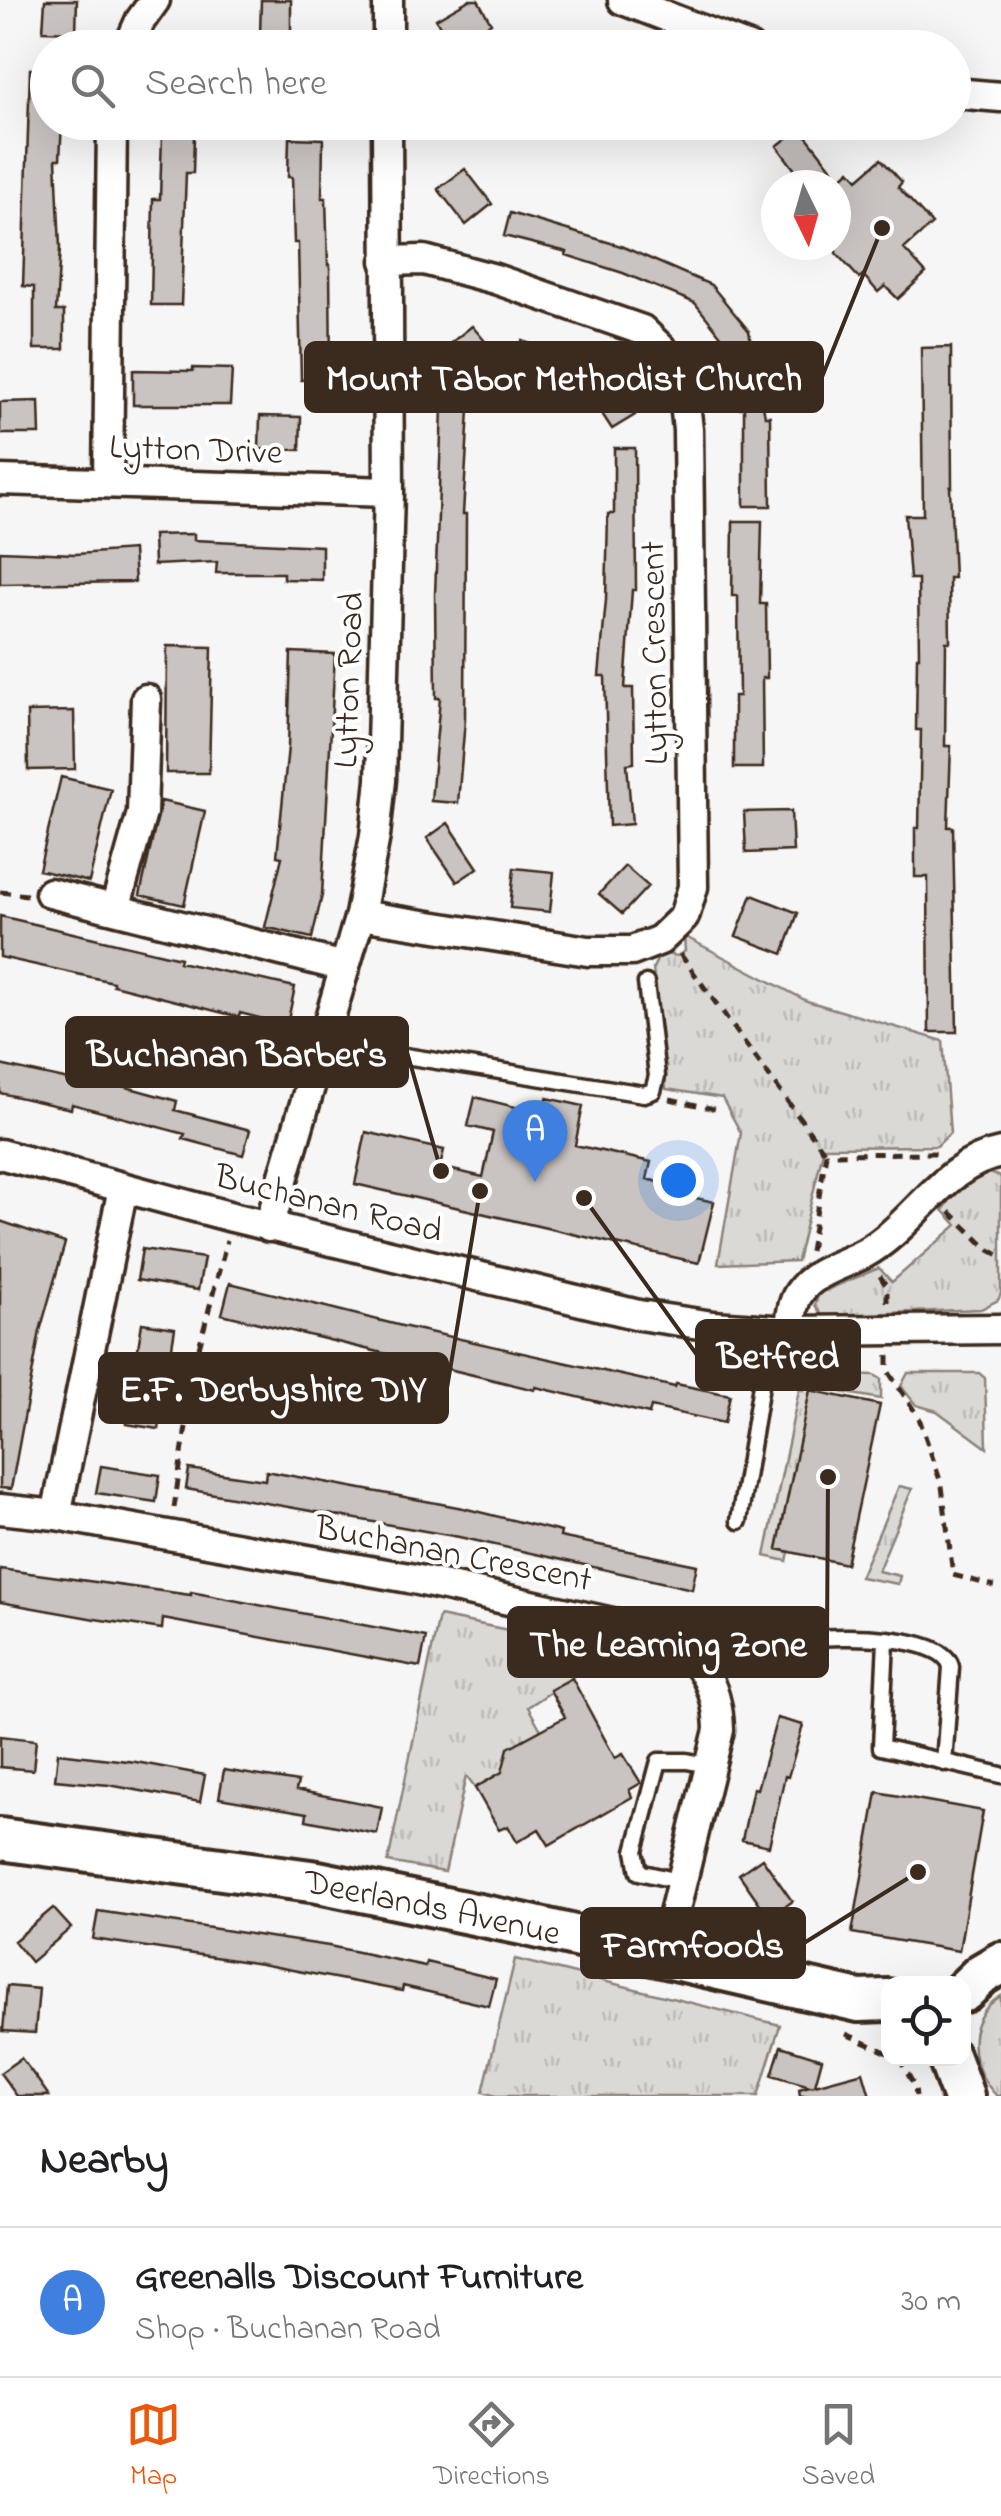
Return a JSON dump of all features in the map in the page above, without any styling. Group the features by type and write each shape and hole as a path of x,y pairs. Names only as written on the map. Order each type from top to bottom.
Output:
{"street":[{"path":"136,30 155,0"},
{"path":"388,0 388,30"},
{"path":"624,0 702,30"},
{"path":"971,94 1001,97"},
{"path":"108,483 112,140"},
{"name":"Lytton Road","path":"269,1226 360,915 375,836 384,748 390,492 387,140"},
{"name":"Lytton Crescent","path":"386,260 424,260 642,330 668,355 682,385 688,430 692,887 684,917 667,935"},
{"name":"Lytton Drive","path":"0,480 390,492"},
{"path":"115,909 142,813 146,699"},
{"path":"50,893 345,967"},
{"path":"360,915 588,951 632,951 667,935"},
{"name":"Buchanan Road","path":"0,1154 232,1218 638,1316 780,1330 1001,1329"},
{"path":"780,1330 798,1294 811,1280 892,1236 960,1170 990,1156"},
{"path":"56,1516 122,1188"},
{"name":"Buchanan Crescent","path":"0,1508 409,1578 658,1632 679,1643 700,1662 711,1684 719,1730 664,1958"},
{"name":"Deerlands Avenue","path":"0,1839 318,1882 879,2007"}],"lane":[{"path":"323,1043 644,1094 654,1091 657,1076 646,982"},
{"path":"739,1521 780,1330"},
{"path":"780,1648 832,1637 886,1640 925,1645 950,1658 944,1763"},
{"path":"886,1640 881,1748 1001,1775"},
{"path":"682,1882 639,1872 635,1851 659,1761 712,1766"}],"path":[{"path":"667,935 826,1154 809,1258 811,1280"},
{"path":"654,1091 670,1099 719,1110"},
{"path":"826,1154 990,1156"},
{"path":"932,1195 1001,1256"},
{"path":"171,1536 196,1359 232,1218"},
{"path":"866,1252 887,1287 888,1371 919,1418 942,1486 953,1575 994,1586"},
{"path":"903,2066 916,2096"}],"green space":[{"path":"684,936 807,1001 943,1041 950,1133 937,1146 824,1147 797,1261 718,1264 741,1133 722,1098 666,1089 653,968 658,958 685,951"},
{"path":"987,1172 1001,1177 998,1300 981,1309 822,1316 815,1305 819,1293 879,1268 892,1282 957,1225 943,1210 964,1182"},
{"path":"811,1373 874,1375 881,1379 881,1399 812,1387 777,1549 789,1552 787,1561 765,1556 799,1390 804,1390"},
{"path":"908,1373 979,1373 985,1378 987,1448 937,1411 916,1405 901,1386"},
{"path":"899,1486 912,1489 878,1571 900,1576 898,1584 860,1577"},
{"path":"439,1616 582,1645 572,1678 528,1707 541,1730 502,1772 475,1788 466,1776 445,1872 388,1862"},
{"path":"515,1959 780,2025 758,2096 496,2096 483,2092"},
{"path":"1001,1996 1001,2096 997,2096 980,2072 974,2044 980,2017"}],"building":[{"path":"45,0 77,0 76,30 43,30"},
{"path":"261,0 291,0 291,30 260,30"},
{"path":"469,0 478,0 491,23 479,30 442,30 436,19"},
{"path":"30,69 30,140 61,140 60,159 56,159 60,248 56,311 64,311 64,349 34,349 34,287 23,286"},
{"path":"162,140 194,140 193,173 186,173 181,305 151,305 153,199 160,199"},
{"path":"289,140 323,140 331,379 301,380 298,243 294,243 292,177 288,177"},
{"path":"785,140 809,140 833,170 795,170 777,146"},
{"path":"881,159 902,182 898,187 932,224 904,249 926,273 898,299 885,286 878,292 863,275 859,278 842,260 851,260 851,171 858,179"},
{"path":"465,169 492,204 466,225 438,189"},
{"path":"510,213 621,246 711,285 749,331 765,416 770,416 771,506 744,506 744,407 739,408 726,342 695,303 623,273 566,255 567,252 504,236"},
{"path":"472,326 491,348 456,377 437,354"},
{"path":"522,341 567,356 558,384 513,370"},
{"path":"951,347 954,578 949,578 945,746 951,746 948,827 953,827 957,1032 929,1032 928,877 915,877 921,730 916,730 918,579 910,579 905,515 923,515 921,348"},
{"path":"232,369 230,405 133,405 133,370"},
{"path":"606,371 635,415 612,429 584,386"},
{"path":"39,401 40,434 0,434 0,402"},
{"path":"442,408 469,410 463,514 465,720 458,803 431,801 440,698 436,698 435,595"},
{"path":"260,416 301,417 300,450 259,449"},
{"path":"614,448 635,448 636,590 632,590 625,688 633,688 634,763 627,764 632,824 609,826 605,676 599,676 608,514 614,514"},
{"path":"733,521 762,521 760,604 766,604 767,678 762,678 763,768 734,768 734,696 739,696 738,596 732,596"},
{"path":"194,534 194,540 322,546 322,580 283,579 283,573 216,573 217,562 154,565 153,535"},
{"path":"133,550 135,582 0,584 0,551 76,554"},
{"path":"167,646 212,647 209,773 166,773"},
{"path":"291,652 335,654 322,895 312,938 265,927 282,857 277,856 288,747"},
{"path":"74,711 75,769 28,770 27,712"},
{"path":"61,777 111,789 89,882 39,870"},
{"path":"161,801 205,811 184,905 140,895"},
{"path":"791,811 793,851 746,853 744,812"},
{"path":"448,823 478,868 457,882 427,838"},
{"path":"625,866 648,886 622,914 599,894"},
{"path":"514,868 554,872 550,912 510,908"},
{"path":"752,895 798,913 783,954 736,936"},
{"path":"0,916 295,987 287,1025 240,1013 239,1017 113,982 0,957"},
{"path":"0,1065 92,1085 94,1078 177,1101 175,1110 250,1130 243,1155 183,1139 185,1134 72,1104 71,1109 0,1093"},
{"path":"475,1097 543,1114 547,1098 583,1106 575,1145 651,1162 647,1179 666,1184 664,1191 714,1202 699,1263 355,1184 366,1132 444,1150 440,1167 483,1177 493,1132 468,1126"},
{"path":"0,1221 65,1243 40,1331 11,1489 0,1488"},
{"path":"142,1249 204,1258 198,1290 137,1280"},
{"path":"230,1283 402,1326 675,1387 676,1384 730,1395 724,1423 651,1407 649,1414 536,1387 535,1390 222,1314"},
{"path":"142,1323 175,1328 159,1429 126,1424"},
{"path":"810,1390 880,1405 846,1564 777,1549"},
{"path":"101,1466 160,1475 156,1502 96,1493"},
{"path":"189,1469 265,1480 266,1471 463,1508 561,1532 560,1537 697,1565 692,1589 459,1537 186,1489"},
{"path":"0,1569 191,1592 426,1637 420,1667 163,1619 162,1629 95,1619 0,1602"},
{"path":"572,1678 615,1758 623,1754 641,1783 629,1790 632,1797 549,1845 539,1829 517,1842 508,1826 499,1830 475,1788 502,1772 508,1748 565,1717 550,1690"},
{"path":"777,1718 803,1725 788,1777 785,1776 769,1846 742,1840 753,1788 757,1789"},
{"path":"0,1736 36,1740 33,1770 0,1767"},
{"path":"58,1753 205,1775 200,1802 109,1785 55,1780"},
{"path":"224,1770 298,1782 296,1790 382,1807 377,1834 306,1820 307,1813 219,1798"},
{"path":"877,1792 983,1811 959,1951 852,1933"},
{"path":"762,1858 792,1901 769,1917 739,1874"},
{"path":"53,1908 71,1928 31,1962 14,1941"},
{"path":"98,1911 329,1946 425,1966 426,1962 496,1979 489,2006 403,1986 402,1991 261,1964 93,1939"},
{"path":"7,1986 39,1989 35,2033 3,2031"},
{"path":"781,2046 822,2059 815,2085 863,2072 870,2096 800,2096 799,2089 810,2086 772,2075"},
{"path":"21,2058 49,2096 17,2096 0,2073"}],"place":[{"name":"Mount Tabor Methodist Church","path":"882,228"},
{"name":"Buchanan Barber's","path":"441,1171"},
{"name":"Greenalls Discount Furniture","path":"535,1182"},
{"name":"E.F. Derbyshire DIY","path":"480,1191"},
{"name":"Betfred","path":"584,1198"},
{"name":"The Learning Zone","path":"828,1477"},
{"name":"Farmfoods","path":"918,1872"}]}
